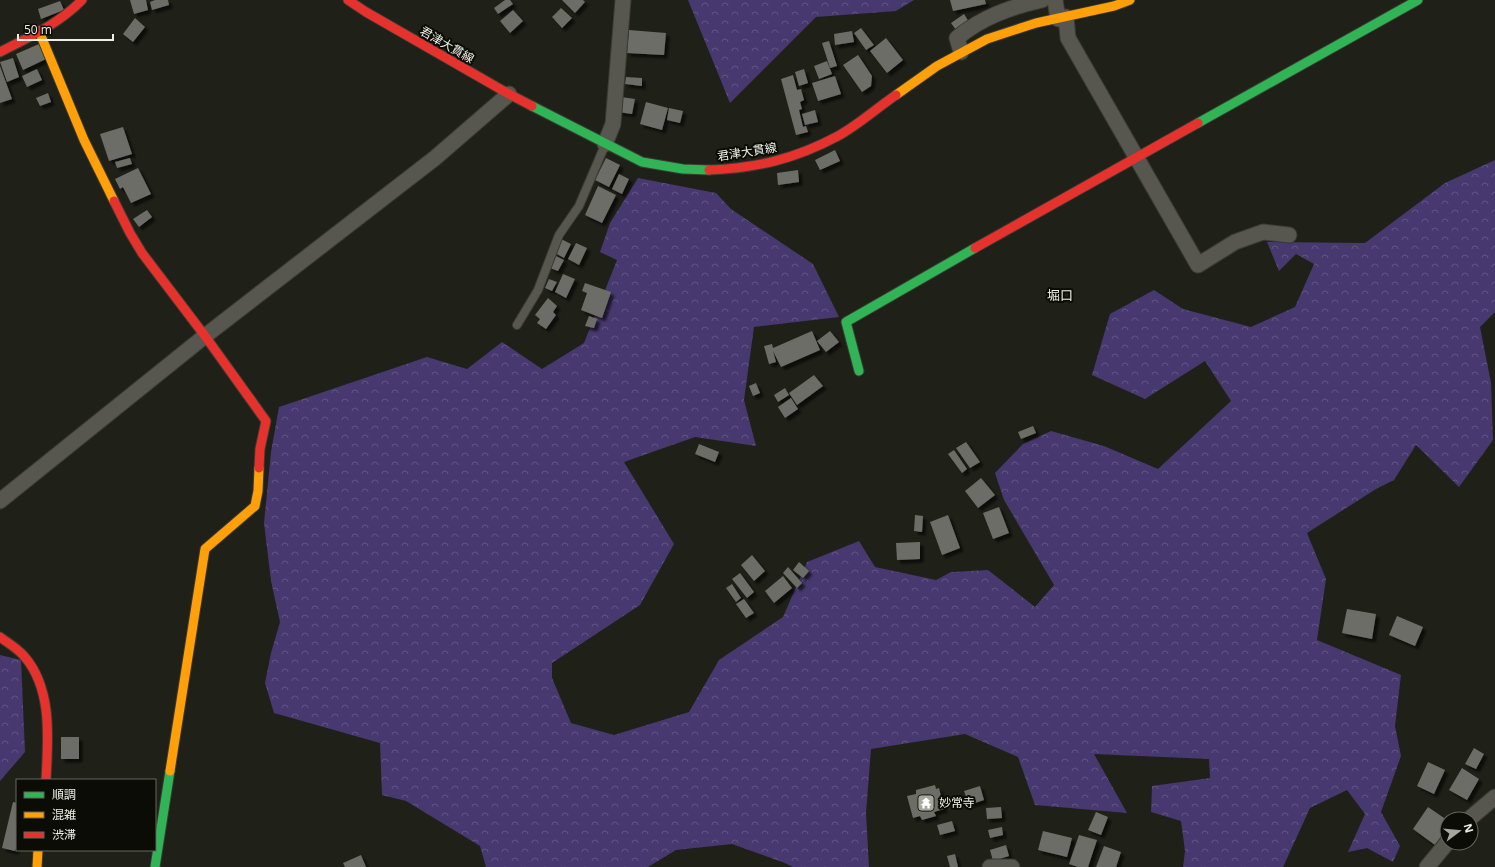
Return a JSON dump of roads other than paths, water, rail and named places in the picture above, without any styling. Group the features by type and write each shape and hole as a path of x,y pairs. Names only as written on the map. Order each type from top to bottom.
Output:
{"street":[{"path":"0,52 58,21 77,6 82,0"},
{"name":"君津大貫線","path":"348,0 366,12 510,94 642,162 683,169 709,170 736,169 765,164 795,156 839,135 936,66 987,39 1007,32 1114,6 1130,0"},
{"path":"605,144 613,124 623,0"},
{"path":"961,52 956,38 976,24 995,14 1020,5 1042,0"},
{"path":"1055,0 1068,38 1198,265 1235,242 1264,232 1289,235"},
{"path":"859,371 846,322 1136,157 1277,80 1418,0"},
{"path":"39,31 84,140 130,233 142,253 266,420 260,449 258,491 255,506 205,549 155,867"},
{"path":"0,501 205,336 435,158 510,94"},
{"path":"1,638 25,657 39,682 46,706 49,730 46,779"},
{"path":"1478,811 1495,797"},
{"path":"37,867 38,851"},
{"path":"1427,867 1440,851"},
{"path":"990,867 1012,867"}],"lane":[{"path":"517,325 538,290 559,235 579,206 605,144"}],"place":[{"name":"妙常寺","path":"926,803"}],"district":[{"name":"堀口","path":"1060,295"}]}
